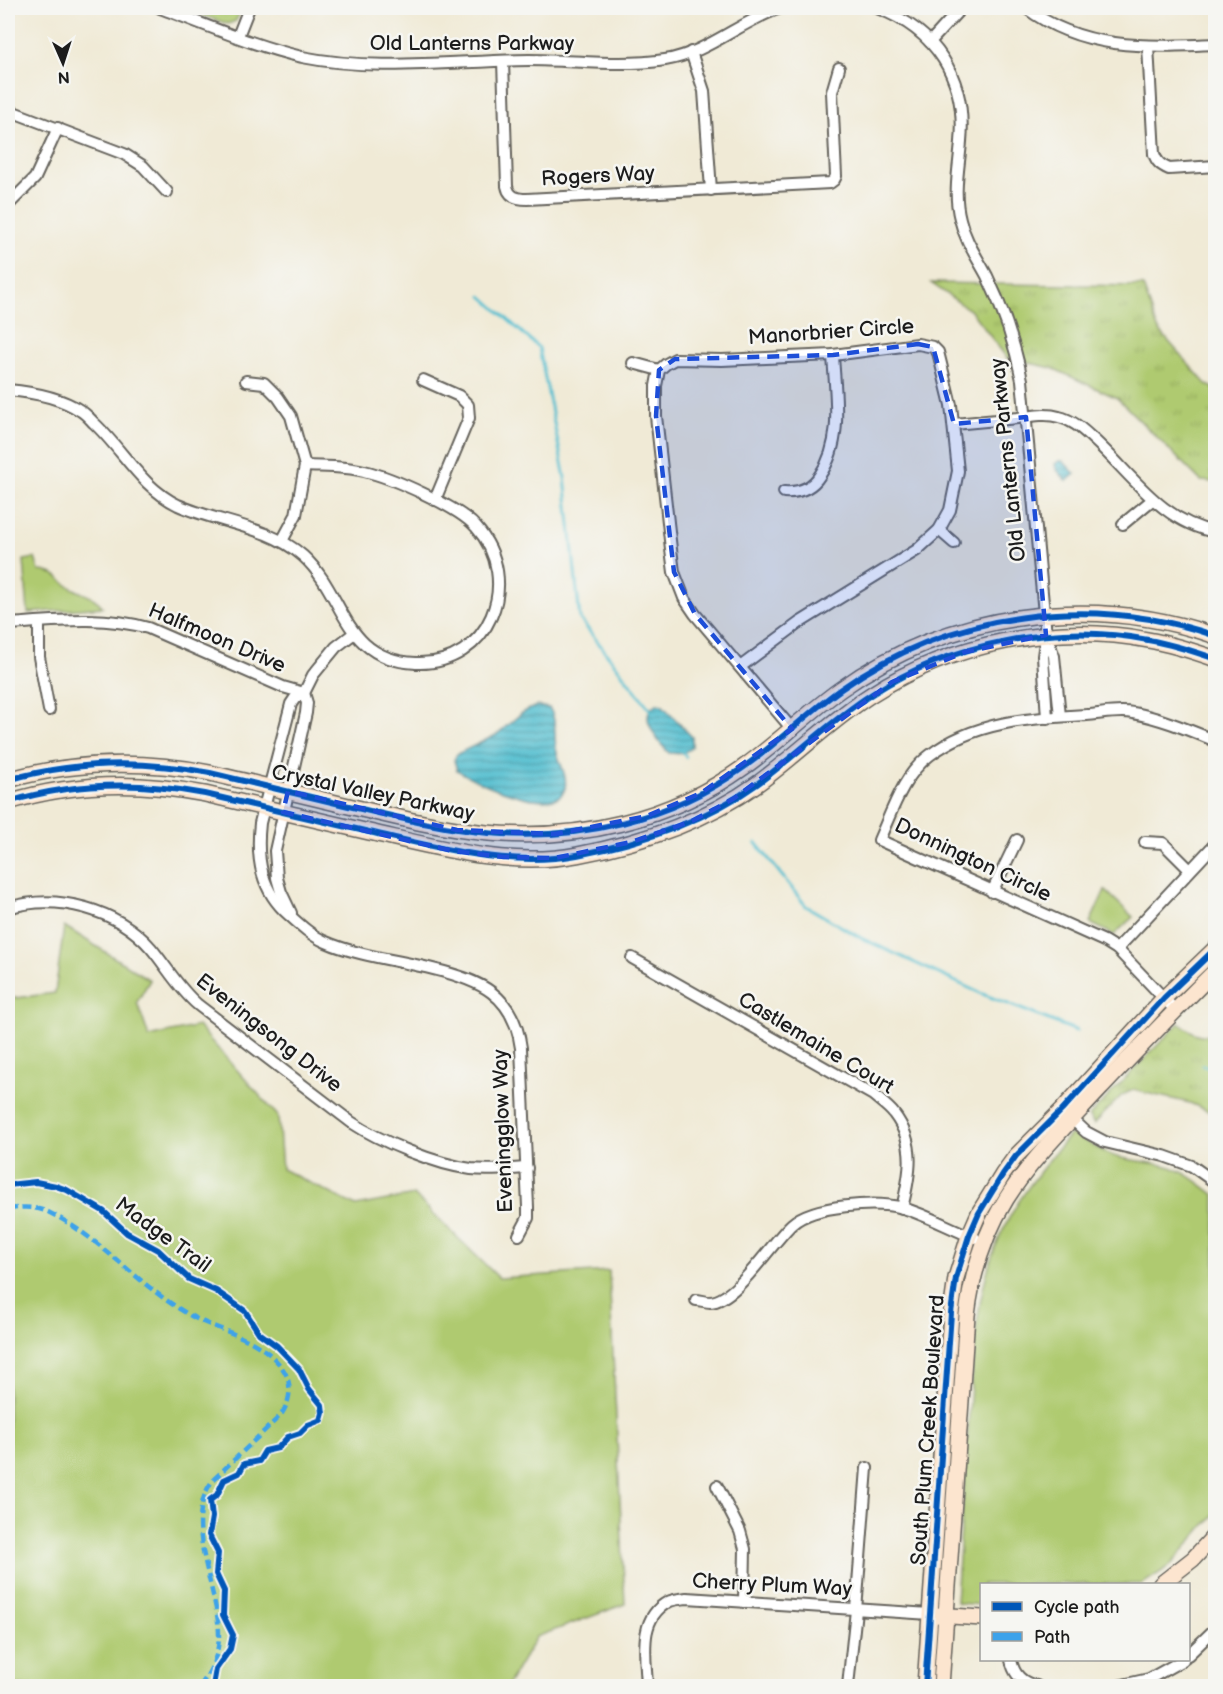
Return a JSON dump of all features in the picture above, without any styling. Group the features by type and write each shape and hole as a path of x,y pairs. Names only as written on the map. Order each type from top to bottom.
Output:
{"main road":[{"name":"Crystal Valley Parkway","path":"8,780 75,766 135,764 189,769 457,830 507,836 572,832 626,822 684,801 744,767 854,680 907,651 968,629 1044,614 1125,615 1176,624 1215,636"},
{"name":"Crystal Valley Parkway","path":"8,802 78,787 123,785 186,790 453,851 504,857 555,858 631,842 692,821 756,784 852,708 892,682 965,652 992,644 1046,635 1098,634 1146,639 1215,659"},
{"name":"South Plum Creek Boulevard","path":"1067,1114 1164,998 1215,948"},
{"name":"South Plum Creek Boulevard","path":"941,1686 938,1615 951,1313 956,1278 976,1239 979,1213 1016,1156 1067,1114 1215,970"},
{"path":"1162,1583 1194,1559 1215,1534"},
{"name":"South Plum Creek Boulevard","path":"925,1686 938,1615"},
{"path":"938,1615 980,1618"}],"street":[{"name":"Old Lanterns Parkway","path":"160,8 269,48 303,57 340,62 384,63 503,61 621,63 666,60 691,52 780,8"},
{"path":"238,36 249,8"},
{"name":"Old Lanterns Parkway","path":"877,8 894,14 919,30 941,53 954,79 962,114 956,189 959,218 965,238 986,274 1006,319 1017,353 1022,380 1046,635 1043,656 1047,718"},
{"path":"930,42 961,8"},
{"path":"1026,8 1040,18 1084,37 1109,43 1148,46 1215,44"},
{"path":"1148,46 1156,160 1169,169 1215,166"},
{"path":"691,52 704,91 711,189"},
{"name":"Rogers Way","path":"503,61 507,186 508,192 518,199 833,182 836,176 832,92 839,68"},
{"path":"8,110 124,154 143,166 167,192"},
{"path":"8,205 35,178 58,128"},
{"name":"Manorbrier Circle","path":"659,370 675,359 722,360 833,355 918,344 933,347 938,352 951,405 958,471 950,510 939,530 917,550 799,623 740,667"},
{"path":"784,492 801,491 809,487 827,465 833,450 836,419 833,355"},
{"path":"633,363 659,370 656,386 656,416 674,572 684,598 792,729"},
{"path":"423,380 459,396 468,405 469,418 435,500"},
{"path":"246,381 264,383 278,397 291,416 305,466 296,515 282,541"},
{"path":"8,390 45,395 81,411 105,433 153,490 178,504 282,541 303,556 317,572 353,634 374,650 395,659 416,663 438,661 474,642 486,628 498,594 499,573 495,556 487,540 469,520 435,500 379,475 362,470 305,466"},
{"path":"954,424 1059,416 1078,425 1111,455 1152,500 1200,530 1215,532"},
{"path":"1123,524 1152,500"},
{"path":"939,530 954,543"},
{"name":"Halfmoon Drive","path":"8,624 100,619 125,622 148,628 283,687 304,693"},
{"path":"39,622 39,657 49,710"},
{"name":"Eveningglow Way","path":"353,634 323,661 304,693 295,698 291,704 264,808 259,844 262,873 276,903 296,921 327,942 466,977 485,987 500,999 512,1016 520,1037 528,1218 519,1235"},
{"name":"Old Lanterns Parkway","path":"1046,635 1054,656 1060,716"},
{"name":"Eveningglow Way","path":"296,921 281,892 275,862 283,812 306,713 307,703 304,693"},
{"name":"Donnington Circle","path":"1175,1010 1117,949 1104,941 879,840 910,776 930,755 967,734 1012,720 1131,712 1186,728 1215,741"},
{"path":"992,892 1017,840"},
{"path":"1144,842 1163,843 1190,869"},
{"path":"1117,949 1215,843"},
{"name":"Eveningsong Drive","path":"8,908 31,903 67,904 100,913 122,924 150,948 188,997 351,1122 370,1134 450,1165 483,1170 527,1168"},
{"name":"Castlemaine Court","path":"632,958 873,1095 894,1113 905,1134 909,1152 910,1171 902,1208"},
{"path":"1067,1114 1086,1132 1105,1142 1164,1156 1192,1166 1215,1183"},
{"path":"696,1300 711,1302 726,1297 744,1280 793,1223 832,1207 877,1205 902,1208 976,1239"},
{"path":"848,1686 867,1468"},
{"path":"717,1486 740,1531 745,1549 744,1602"},
{"name":"Cherry Plum Way","path":"647,1686 645,1642 647,1625 656,1612 668,1602 687,1598 938,1615"},
{"path":"1190,1653 1215,1628"},
{"path":"1012,1661 1016,1674 1030,1686"},
{"path":"1118,1686 1149,1678 1179,1661"}],"highlighted area":[{"path":"918,344 933,347 954,424 1026,417 1046,635 965,652 892,682 733,799 692,821 631,842 555,858 504,857 453,851 283,812 288,791 457,830 555,834 647,816 701,793 792,729 695,614 674,572 656,416 659,370 675,359 833,355"}],"green space":[{"path":"180,8 242,8 236,21 228,24"},
{"path":"931,283 1143,286 1158,329 1206,384 1215,389 1215,482 1201,481 1117,398 1052,368 1007,358 971,311"},
{"path":"35,558 39,571 55,575 69,586 93,598 103,607 28,613 24,560"},
{"path":"1105,890 1133,917 1114,935 1090,923"},
{"path":"64,926 150,980 137,1002 149,1037 198,1026 278,1116 282,1169 356,1206 414,1195 499,1278 609,1271 625,1604 536,1637 507,1686 8,1686 8,999 55,993"},
{"path":"1179,1023 1196,1034 1215,1034 1215,1114 1190,1103 1133,1090 1122,1095 1094,1124 1089,1116"},
{"path":"1070,1134 1117,1157 1174,1168 1215,1195 1215,1513 1169,1567 1144,1583 980,1583 980,1605 959,1603 956,1601 972,1372 983,1288 1002,1232 1028,1188"}],"water":[{"path":"1063,461 1075,474 1067,481 1056,469 1055,464"},
{"path":"657,704 662,705 692,737 692,747 681,753 669,753 660,742 648,721 651,708"},
{"path":"536,706 549,708 552,712 556,748 566,783 559,797 547,800 514,795 457,770 454,760 457,754 496,735 522,713"}],"waterway":[{"path":"482,296 539,348 565,478 580,619 652,712"},
{"path":"681,750 686,757"},
{"path":"756,843 806,906 861,938 980,993 1077,1031"},
{"path":"1202,1065 1216,1070"}],"marked path":[{"path":"8,1209 23,1207 38,1209 68,1223 177,1307 197,1319 262,1348 280,1365 287,1377 289,1396 281,1415 214,1479 204,1496 200,1514 201,1534 219,1635 214,1662 200,1686"}],"cycle path":[{"path":"8,780 83,766 109,764 159,766 210,773 457,829 520,835 553,834 638,819 701,793 744,767 828,698 883,663 927,642 974,627 1022,618 1070,614 1119,615 1168,623 1216,636"},
{"path":"8,802 32,795 81,787 156,787 205,794 472,854 525,859 577,855 648,837 716,809 757,784 842,715 872,694 903,676 970,650 1005,641 1041,636 1113,635 1148,640 1216,659"},
{"path":"925,1686 951,1313 956,1278 969,1236 979,1213 1016,1156 1062,1110 1164,998 1216,948"},
{"name":"Madge Trail","path":"8,1185 36,1182 56,1186 103,1211 127,1233 158,1250 189,1279 216,1291 245,1311 259,1333 277,1346 299,1369 309,1389 322,1405 321,1420 308,1425 300,1433 288,1437 278,1448 265,1451 259,1461 244,1464 239,1473 224,1480 217,1495 210,1500 212,1517 209,1535 218,1553 216,1574 224,1591 223,1615 233,1635 230,1649 216,1669 213,1686"}]}
